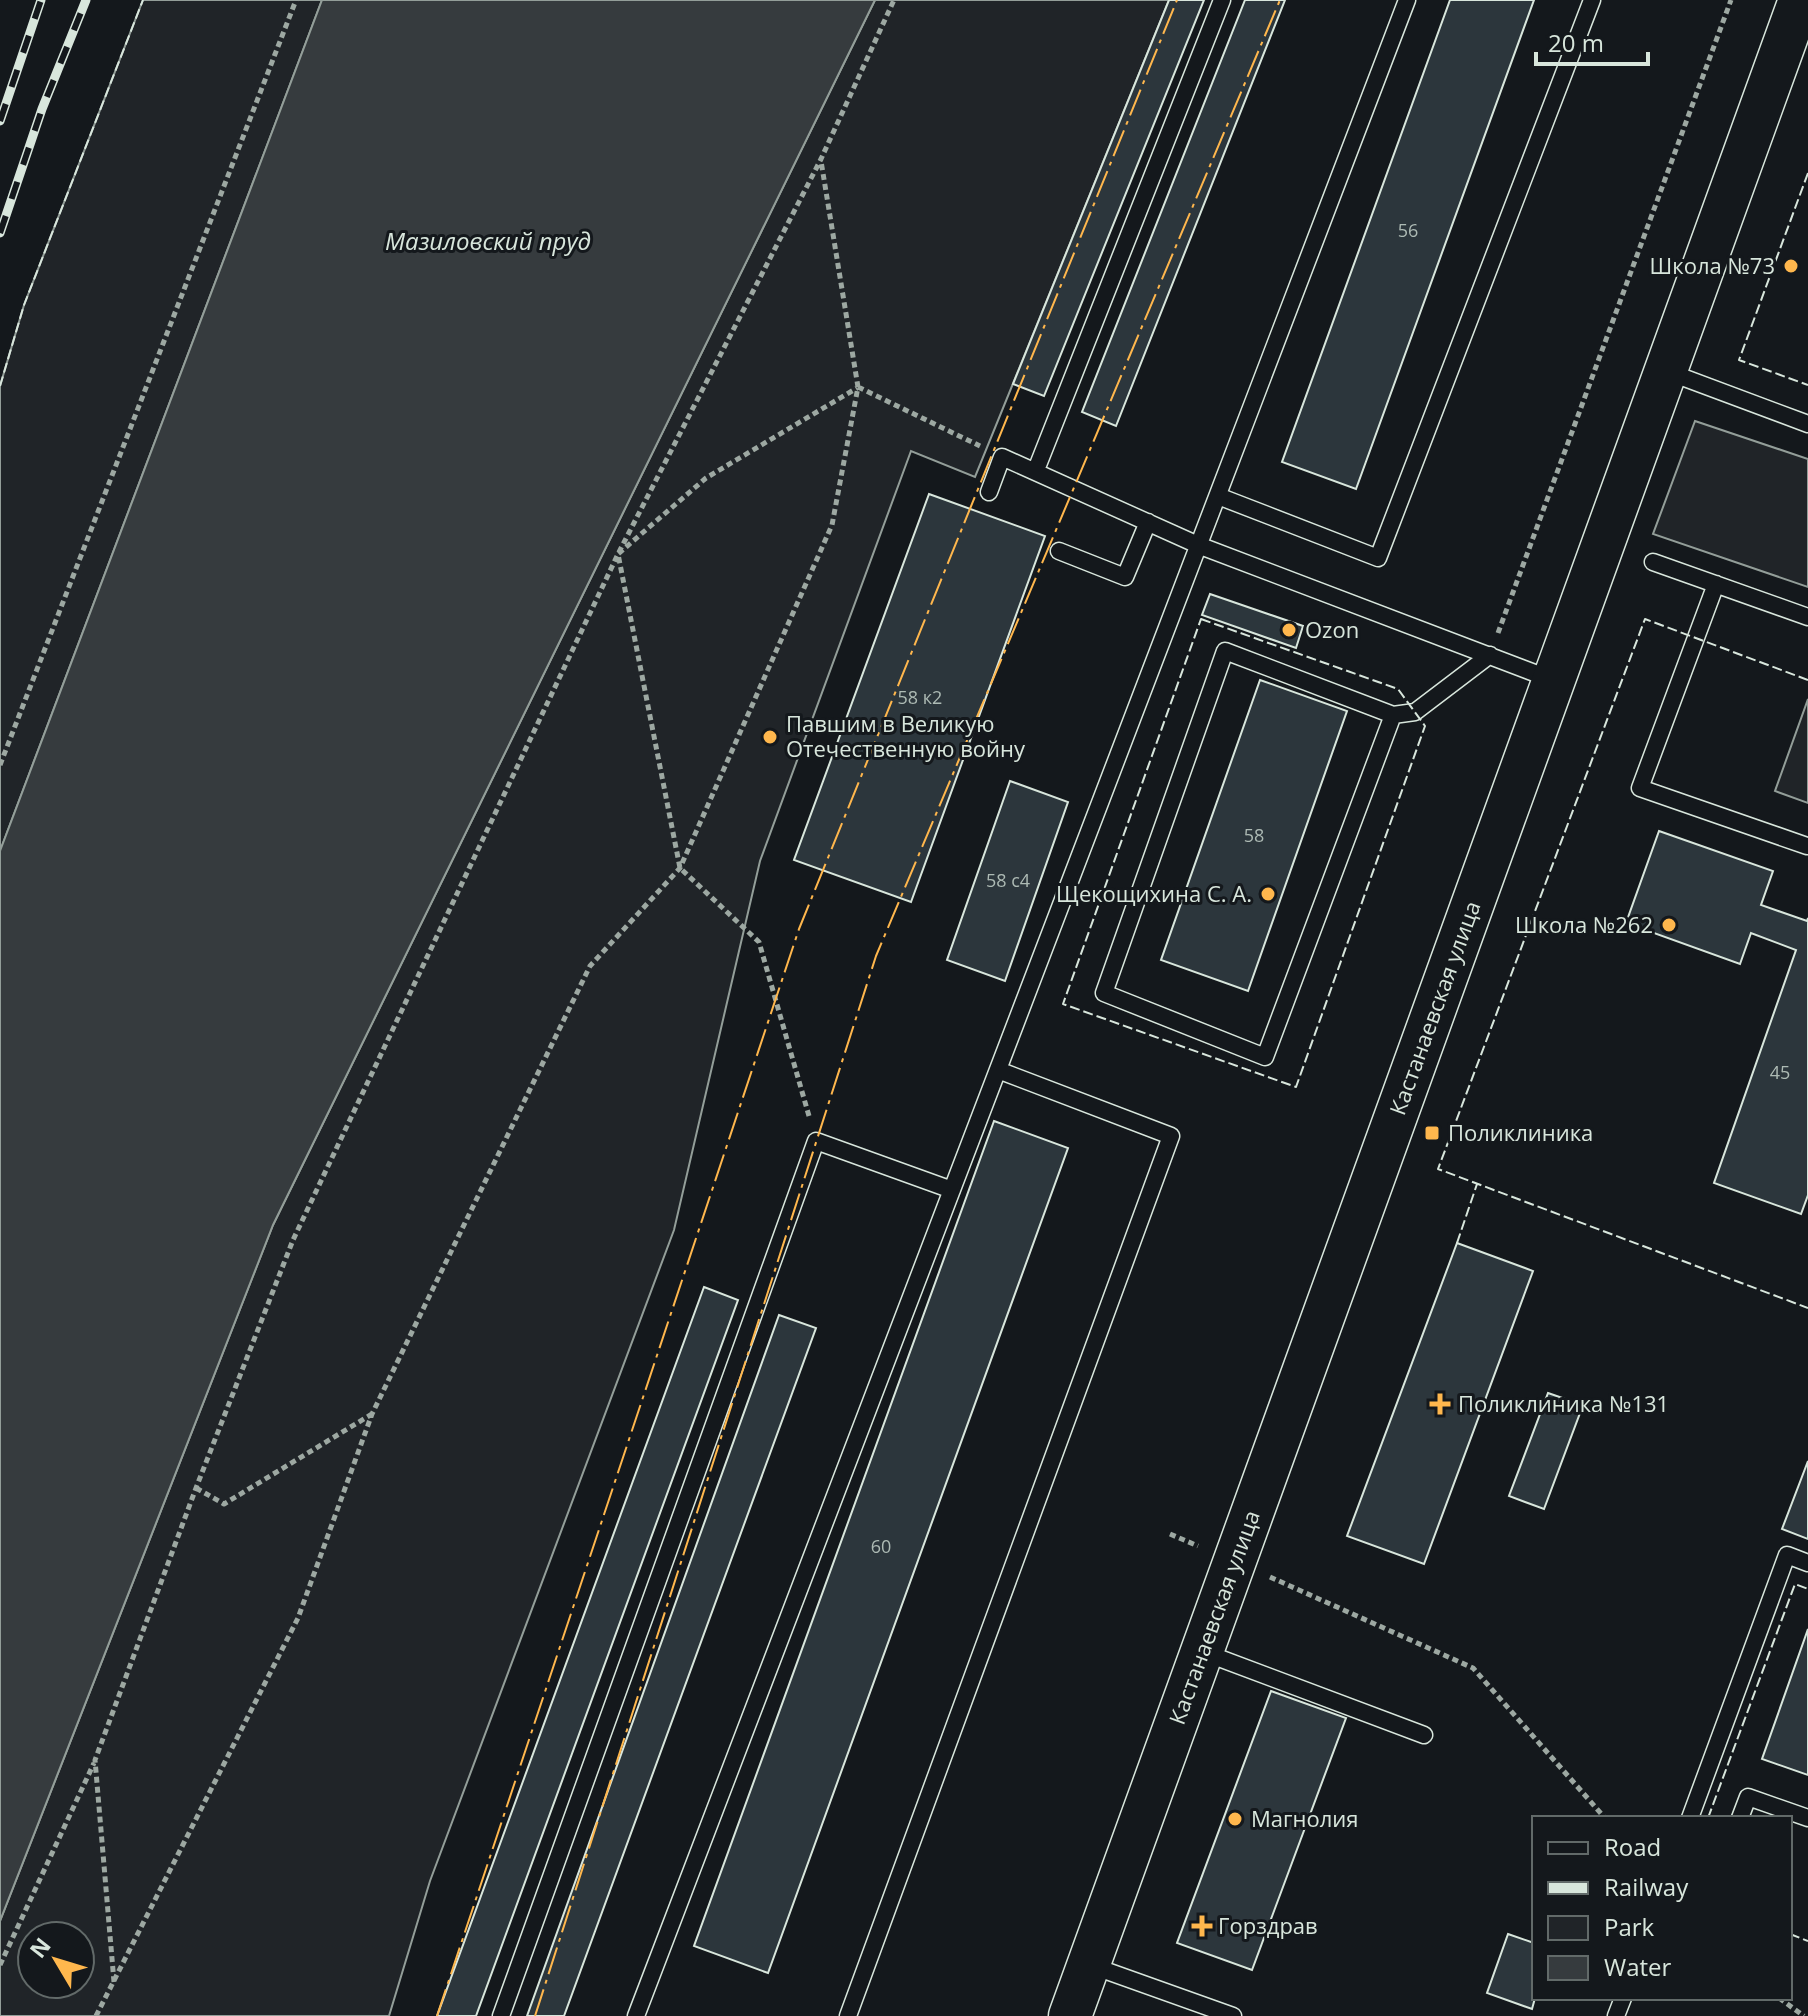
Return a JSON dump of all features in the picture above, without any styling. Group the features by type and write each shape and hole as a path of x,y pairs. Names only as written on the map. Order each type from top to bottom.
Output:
{"street":[{"name":"Кастанаевская улица","path":"1070,2016 1800,0"}],"lane":[{"path":"1036,470 1222,0"},
{"path":"636,2016 1407,0"},
{"path":"1218,496 1378,558 1592,0"},
{"path":"1665,370 1808,424"},
{"path":"989,492 1002,457 1198,545 1553,680"},
{"path":"1059,551 1125,577 1148,522"},
{"path":"1653,562 1808,617"},
{"path":"1716,584 1640,788 1807,846"},
{"path":"1393,715 1265,1057 1104,993 1225,651 1393,715 1415,712 1490,655"},
{"path":"848,2016 1171,1136 998,1070"},
{"path":"501,2016 816,1141 952,1190"},
{"path":"1691,1816 1787,1555 1808,1563"},
{"path":"1201,1651 1424,1735"},
{"path":"1741,1816 1748,1797 1808,1818"},
{"path":"1089,1965 1233,2016"}],"path":[{"path":"0,765 296,0"},
{"path":"0,1965 95,1760 196,1488 293,1240 618,554 821,159 894,0"},
{"path":"1490,655 1731,0"},
{"path":"96,2016 298,1618 372,1414 590,966 680,868 832,525 858,387 821,159"},
{"path":"858,387 1002,457"},
{"path":"618,554 706,478 858,387"},
{"path":"618,554 680,868 759,942 816,1141"},
{"path":"196,1488 224,1504 372,1414"},
{"path":"1170,1534 1473,1668 1603,1816"},
{"path":"95,1760 114,1982"},
{"path":"1782,2000 1804,2016"}],"green space":[{"path":"143,0 322,0 0,851 0,386 24,305"},
{"path":"875,0 1169,0 975,477 911,451 760,861 674,1230 430,1881 389,2016 0,2016 0,1921 273,1225"},
{"path":"1695,421 1808,459 1808,587 1653,534"},
{"path":"1808,699 1808,803 1775,791"}],"water":[{"name":"Мазиловский пруд","path":"322,0 875,0 273,1225 0,1921 0,851"}],"building":[{"path":"1169,0 1204,0 1044,396 1013,384"},
{"path":"1245,0 1285,0 1116,426 1082,412"},
{"path":"1450,0 1534,0 1356,489 1282,462"},
{"path":"929,494 1045,536 911,902 794,860"},
{"path":"1210,594 1303,626 1296,648 1202,615"},
{"path":"1260,680 1347,711 1248,991 1161,960"},
{"path":"1010,781 1068,802 1005,981 947,960"},
{"path":"1659,831 1773,871 1761,905 1807,921 1808,918 1808,1195 1801,1214 1714,1183 1796,950 1751,933 1740,964 1626,923"},
{"path":"994,1121 1068,1148 768,1973 694,1946"},
{"name":"Поликлиника №131","path":"1457,1243 1533,1271 1424,1564 1347,1536"},
{"path":"704,1287 738,1300 476,2016 437,2016"},
{"path":"779,1315 816,1328 564,2016 527,2016"},
{"path":"1548,1393 1583,1405 1544,1509 1509,1496"},
{"path":"1808,1461 1808,1539 1782,1529"},
{"path":"1808,1629 1808,1775 1762,1759"},
{"path":"1271,1691 1346,1718 1252,1970 1177,1943"},
{"path":"1508,1934 1532,1942 1532,2000 1534,2000 1532,2009 1487,1993"}],"railway":[{"path":"0,121 41,0"},
{"path":"0,233 42,109 86,0"}],"fence":[{"path":"0,386 24,305 143,0"},
{"path":"1808,173 1739,360 1808,385"},
{"path":"1201,619 1398,689 1425,726 1296,1087 1063,1004 1201,619"},
{"path":"1808,680 1645,619 1438,1169 1808,1308"},
{"path":"1457,1243 1477,1184"},
{"path":"1709,1816 1795,1584 1808,1589"},
{"path":"1792,1935 1808,1941"}],"power":[{"path":"437,2016 799,929 1177,0"},
{"path":"535,2016 876,956 1280,0"}],"place":[{"name":"Школа №73","path":"1791,266"},
{"name":"Ozon","path":"1289,630"},
{"name":"Павшим в Великую Отечественную войну","path":"770,737"},
{"name":"Щекощихина С. А.","path":"1268,894"},
{"name":"Школа №262","path":"1669,925"},
{"name":"Поликлиника","path":"1432,1133"},
{"name":"Поликлиника №131","path":"1440,1404"},
{"name":"Магнолия","path":"1235,1819"},
{"name":"Горздрав","path":"1202,1926"}]}
